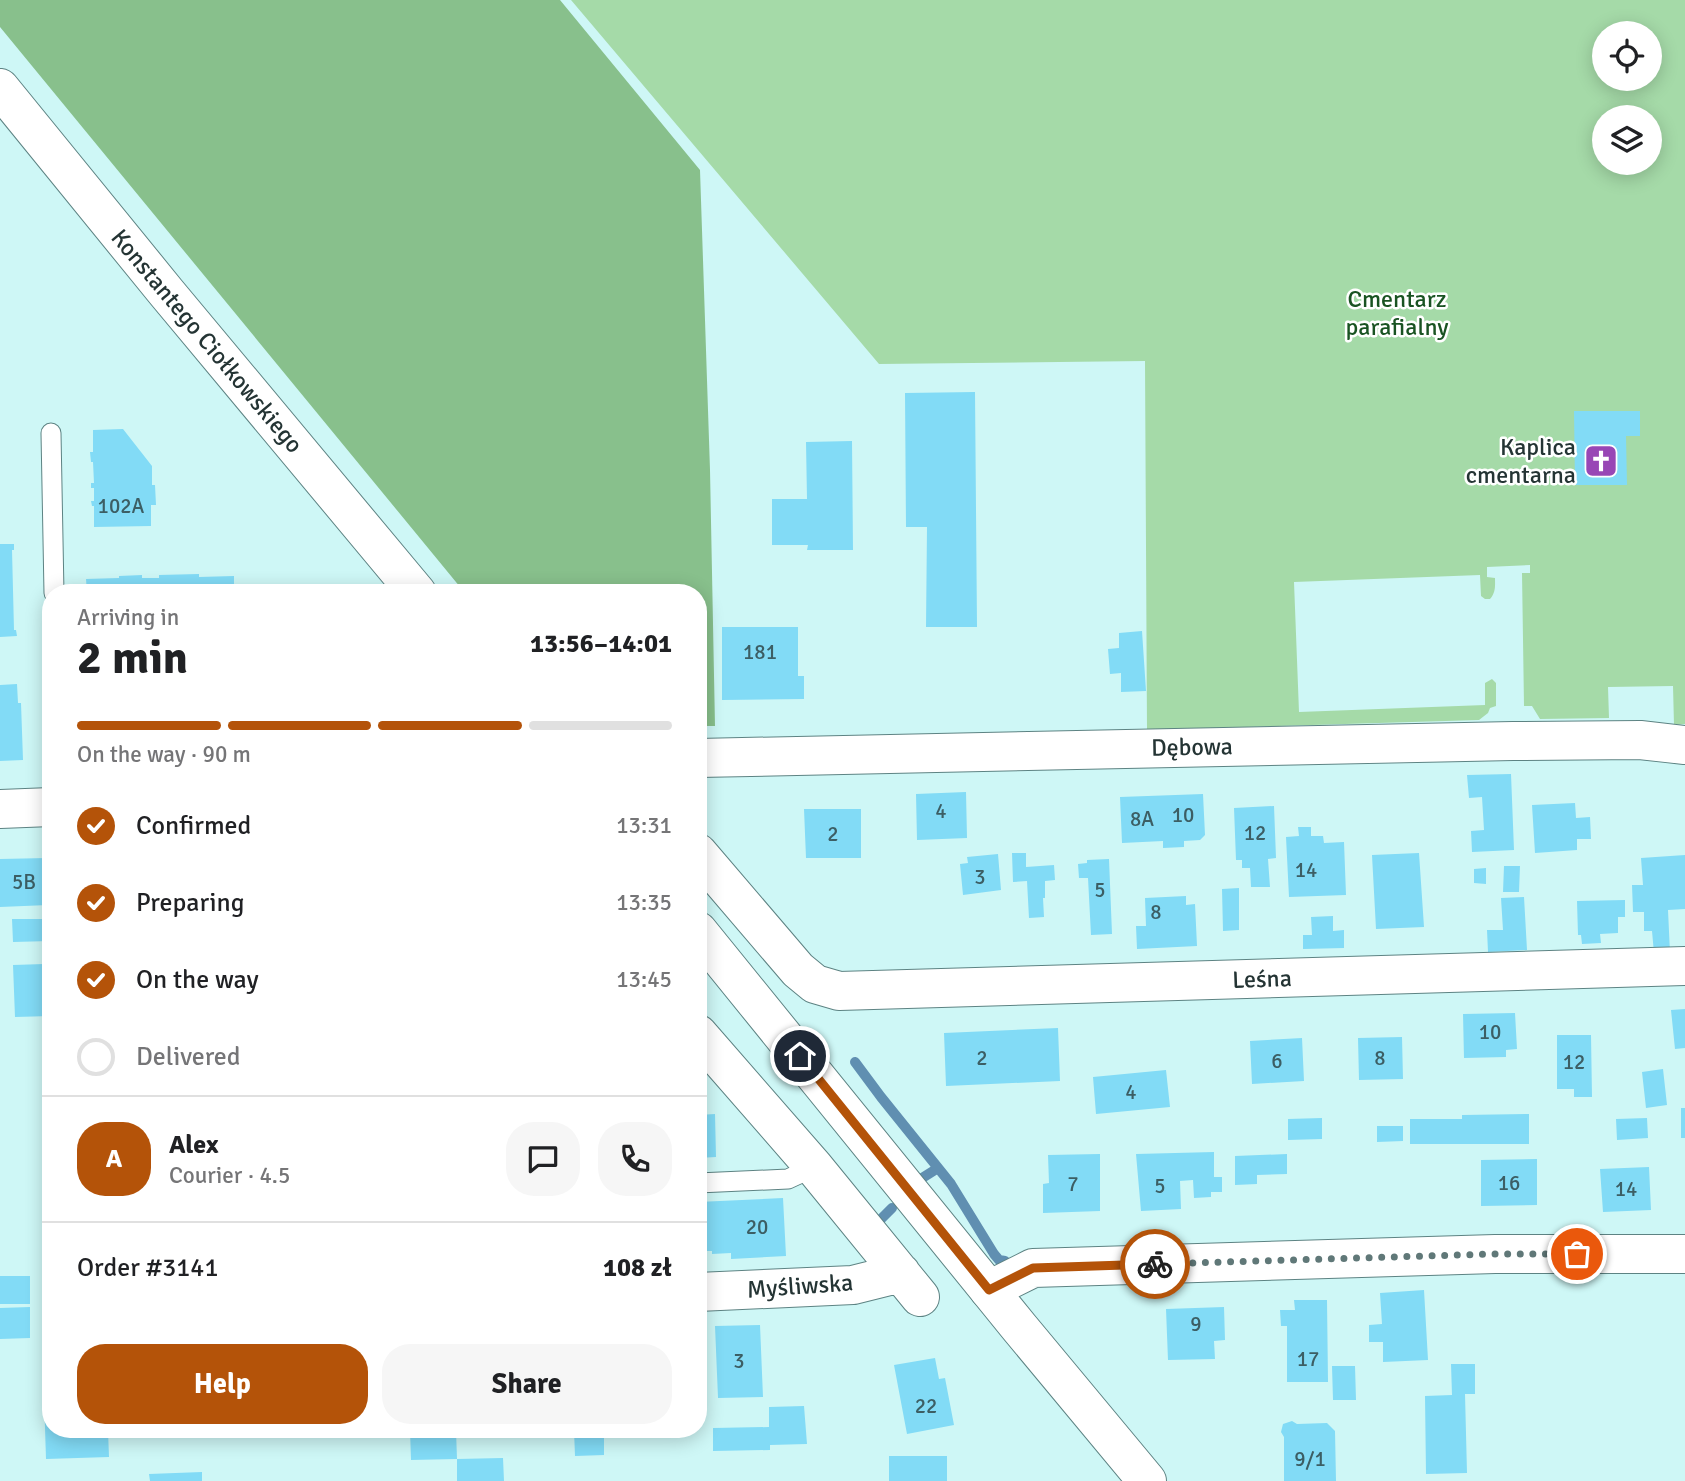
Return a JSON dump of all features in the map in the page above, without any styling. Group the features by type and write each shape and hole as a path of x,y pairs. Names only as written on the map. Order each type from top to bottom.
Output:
{"street":[{"name":"Konstantego Ciołkowskiego","path":"0,88 410,584"},
{"name":"Dębowa","path":"707,758 1526,741 1640,740 1685,745"},
{"path":"0,809 42,807"},
{"name":"Leśna","path":"707,864 797,970 815,984 839,991 1685,966"},
{"path":"707,941 1147,1481"},
{"path":"707,1044 814,1167"},
{"name":"Myśliwska","path":"707,1292 910,1285 814,1167"},
{"path":"989,1290 1033,1268 1495,1254 1685,1254"}],"lane":[{"path":"51,433 54,584"},
{"path":"707,1183 788,1179 814,1167"}],"green space":[{"path":"0,0 560,0 700,170 715,726 707,726 707,584 458,584 0,27"},
{"name":"Cmentarz parafialny","path":"571,0 1685,0 1685,724 1674,725 1673,686 1608,687 1609,718 1540,719 1532,706 1524,706 1522,573 1530,573 1530,565 1487,567 1487,577 1495,578 1490,599 1481,596 1480,575 1294,582 1299,712 1485,705 1485,683 1492,679 1496,683 1496,706 1490,708 1479,720 1147,730 1145,361 879,364"}],"building":[{"path":"975,392 977,627 926,627 927,527 906,527 905,393"},
{"name":"Kaplica cmentarna","path":"1574,411 1640,411 1640,436 1626,436 1627,485 1575,485"},
{"path":"123,429 152,466 156,505 151,505 151,526 94,527 94,506 91,501 94,501 94,488 91,488 91,483 94,483 93,462 90,452 93,452 93,430"},
{"path":"852,441 853,550 807,550 808,545 772,545 772,499 807,499 806,442"},
{"path":"0,544 14,544 14,630 17,636 0,637"},
{"path":"142,575 142,578 159,578 159,575 234,576 234,584 86,584 86,579"},
{"path":"722,627 798,627 798,676 804,676 804,699 722,700"},
{"path":"1142,631 1146,691 1121,692 1121,673 1110,674 1108,649 1119,648 1119,633"},
{"path":"17,684 18,703 21,703 23,760 0,761 0,685"},
{"path":"1511,774 1514,850 1472,852 1471,831 1484,830 1482,797 1469,798 1467,775"},
{"path":"966,792 967,838 917,840 916,794"},
{"path":"1203,794 1205,835 1200,840 1184,841 1184,847 1163,848 1163,841 1122,843 1120,797"},
{"path":"1575,803 1576,818 1590,817 1591,839 1577,839 1577,850 1535,853 1532,805"},
{"path":"1274,806 1276,858 1268,859 1270,887 1251,887 1250,868 1242,868 1242,860 1236,860 1234,808"},
{"path":"804,809 861,809 861,858 806,858"},
{"path":"1298,827 1311,827 1311,836 1323,836 1324,843 1344,842 1346,895 1289,897 1286,837 1299,836"},
{"path":"1012,853 1026,853 1026,867 1054,865 1055,880 1045,881 1044,917 1029,918 1027,881 1013,882"},
{"path":"1419,853 1424,927 1376,929 1372,855"},
{"path":"998,854 1001,890 963,895 960,864 968,863 967,857"},
{"path":"1685,855 1685,909 1668,910 1670,953 1654,953 1652,931 1644,931 1644,912 1633,912 1632,885 1643,885 1641,858"},
{"path":"42,858 42,905 0,907 0,859"},
{"path":"1109,859 1112,934 1091,935 1088,878 1079,878 1078,864 1087,863 1087,860"},
{"path":"1504,866 1520,866 1519,892 1503,892"},
{"path":"1486,868 1486,884 1474,883 1474,869"},
{"path":"1239,888 1239,930 1223,931 1222,889"},
{"path":"1186,896 1186,905 1195,904 1197,946 1137,949 1136,926 1146,926 1145,898"},
{"path":"1524,897 1527,950 1488,952 1487,930 1503,930 1501,898"},
{"path":"1625,900 1625,917 1618,917 1618,933 1600,934 1601,943 1582,944 1581,935 1578,935 1577,901"},
{"path":"1333,916 1333,931 1344,930 1344,948 1303,949 1303,935 1312,935 1311,917"},
{"path":"12,919 42,919 42,941 13,942"},
{"path":"42,964 42,1016 15,1017 13,965"},
{"path":"1685,1009 1685,1048 1675,1049 1671,1010"},
{"path":"1515,1013 1517,1049 1506,1050 1506,1057 1464,1058 1463,1014"},
{"path":"1058,1028 1060,1081 946,1086 944,1033"},
{"path":"1557,1035 1591,1035 1592,1097 1574,1097 1574,1089 1557,1089"},
{"path":"1402,1037 1403,1079 1359,1080 1358,1038"},
{"path":"1302,1038 1304,1081 1252,1084 1250,1041"},
{"path":"1663,1069 1667,1105 1646,1108 1642,1072"},
{"path":"1166,1070 1170,1107 1096,1114 1093,1077"},
{"path":"1681,1108 1685,1108 1685,1138 1681,1138"},
{"path":"707,1114 715,1114 716,1157 707,1158"},
{"path":"1529,1114 1529,1144 1410,1144 1410,1119 1462,1119 1462,1115"},
{"path":"1322,1118 1322,1139 1288,1140 1288,1119"},
{"path":"1647,1118 1648,1138 1617,1140 1616,1119"},
{"path":"1377,1126 1403,1126 1403,1141 1377,1142"},
{"path":"1214,1152 1214,1177 1222,1177 1222,1192 1211,1192 1211,1197 1194,1198 1193,1180 1180,1181 1181,1209 1141,1211 1136,1154"},
{"path":"1100,1154 1100,1211 1043,1213 1043,1184 1049,1183 1048,1155"},
{"path":"1287,1154 1287,1174 1257,1175 1257,1184 1235,1185 1235,1156"},
{"path":"1537,1159 1537,1205 1481,1206 1481,1160"},
{"path":"1649,1167 1651,1210 1603,1212 1600,1169"},
{"path":"783,1198 786,1256 731,1259 731,1253 712,1254 712,1251 707,1251 707,1202"},
{"path":"0,1276 30,1276 30,1304 0,1304"},
{"path":"1424,1290 1428,1360 1383,1362 1383,1342 1369,1342 1369,1325 1382,1324 1380,1293"},
{"path":"1294,1300 1327,1300 1328,1382 1287,1382 1287,1326 1281,1326 1280,1310 1295,1310"},
{"path":"30,1307 30,1338 0,1339 0,1308"},
{"path":"1224,1307 1225,1340 1214,1341 1215,1359 1168,1360 1166,1309"},
{"path":"760,1325 763,1397 718,1398 715,1326"},
{"path":"935,1358 939,1379 945,1378 954,1425 907,1434 894,1365"},
{"path":"1451,1364 1475,1364 1475,1394 1465,1394 1467,1473 1426,1474 1425,1396 1452,1395"},
{"path":"1332,1366 1355,1366 1356,1400 1333,1400"},
{"path":"804,1406 807,1444 770,1445 770,1450 713,1451 713,1428 769,1427 769,1407"},
{"path":"1292,1421 1297,1424 1327,1423 1335,1431 1336,1481 1284,1481 1284,1437 1281,1432 1283,1424"},
{"path":"45,1438 108,1438 109,1457 46,1459"},
{"path":"410,1438 456,1438 457,1459 411,1460"},
{"path":"574,1438 604,1438 604,1455 575,1456"},
{"path":"889,1456 947,1456 947,1481 889,1481"},
{"path":"503,1458 504,1481 457,1481 457,1459"},
{"path":"202,1472 202,1481 150,1481 149,1474"}],"waterway":[{"path":"855,1062 951,1184 994,1254 999,1260 1005,1261"},
{"path":"919,1180 938,1168"},
{"path":"881,1219 892,1208"}],"way so far":[{"path":"1155,1264 1577,1254"}],"place":[{"name":"Kaplica cmentarna","path":"1601,461"}],"route":[{"path":"800,1056 989,1290 1033,1268 1155,1264"}]}
